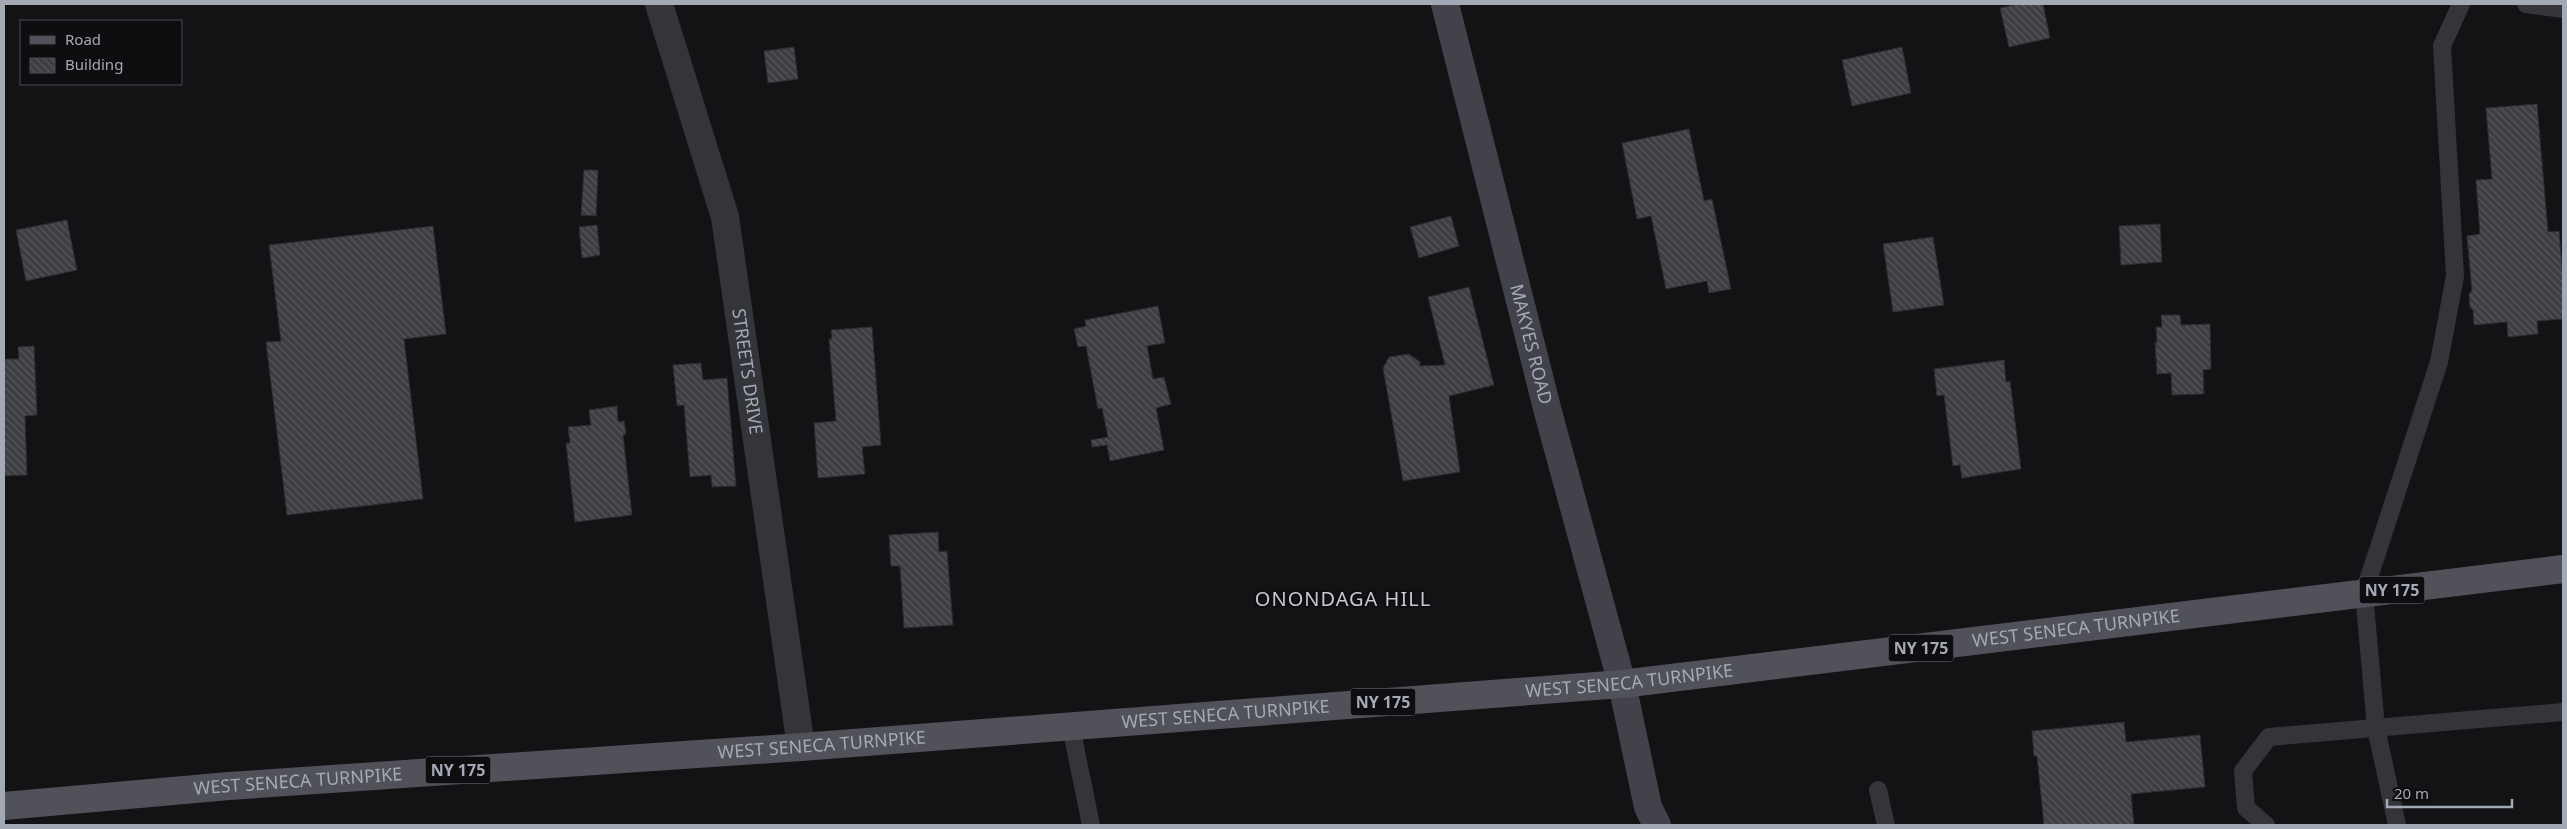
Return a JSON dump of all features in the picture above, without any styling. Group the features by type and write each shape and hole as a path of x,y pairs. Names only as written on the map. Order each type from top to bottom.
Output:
{"main road":[{"name":"WEST SENECA TURNPIKE","path":"4,806 229,786 802,747 1622,684 2563,569"}],"street":[{"name":"STREETS DRIVE","path":"659,4 725,217 802,747"},
{"name":"MAKYES ROAD","path":"1445,4 1548,412 1622,684 1648,807 1657,825"}],"lane":[{"path":"2398,825 2376,728 2364,593 2440,362 2455,276 2442,46 2461,4"},
{"path":"2526,4 2563,9"},
{"path":"2266,825 2246,808 2243,772 2269,737 2563,712"},
{"path":"1071,727 1091,825"},
{"path":"1878,790 1886,825"}],"building":[{"path":"2018,4 2043,4 2050,38 2009,47 2000,8"},
{"path":"794,47 798,79 768,83 764,51"},
{"path":"1902,47 1911,93 1852,106 1842,60"},
{"path":"2537,104 2548,232 2559,231 2563,279 2563,319 2537,321 2538,334 2508,337 2507,322 2474,325 2473,310 2470,307 2469,294 2472,291 2467,236 2480,234 2476,180 2492,179 2486,108"},
{"path":"1689,129 1704,201 1712,199 1731,289 1709,293 1707,281 1666,289 1651,216 1637,219 1622,143"},
{"path":"584,170 598,170 596,216 581,215"},
{"path":"1451,216 1459,246 1419,258 1410,227"},
{"path":"67,220 77,270 26,281 16,230"},
{"path":"2160,224 2162,262 2121,265 2119,226"},
{"path":"597,225 600,255 582,258 579,227"},
{"path":"433,226 446,334 404,339 423,499 287,515 266,342 281,341 269,245"},
{"path":"1933,237 1944,305 1893,312 1883,244"},
{"path":"1469,287 1494,385 1449,396 1460,472 1403,481 1383,368 1389,357 1409,354 1420,362 1420,366 1445,365 1428,297"},
{"path":"1158,306 1165,343 1147,346 1153,379 1164,377 1171,404 1156,408 1164,450 1110,461 1107,445 1092,447 1091,440 1108,437 1102,408 1098,409 1086,346 1078,347 1074,329 1086,326 1085,320"},
{"path":"2161,315 2180,315 2181,325 2210,324 2211,369 2203,370 2204,394 2172,395 2171,373 2157,374 2156,327 2162,327"},
{"path":"872,327 881,445 862,447 865,474 818,478 814,423 836,421 829,339 832,339 831,330"},
{"path":"34,346 37,415 25,416 27,475 4,476 4,359 19,359 18,347"},
{"path":"2004,360 2006,382 2010,381 2021,469 1962,478 1960,465 1953,466 1944,395 1937,396 1934,369"},
{"path":"701,363 703,380 727,378 736,486 712,487 711,475 690,477 684,405 677,406 673,365"},
{"path":"617,406 618,422 624,421 626,434 623,435 632,515 575,522 566,443 570,443 568,427 591,425 589,410"},
{"path":"938,532 939,552 947,551 953,625 904,628 900,566 891,566 889,535"},
{"path":"2124,722 2126,742 2200,735 2205,787 2131,794 2134,825 2044,825 2037,756 2034,756 2032,731"}],"district":[{"name":"ONONDAGA HILL","path":"1343,599"}]}
